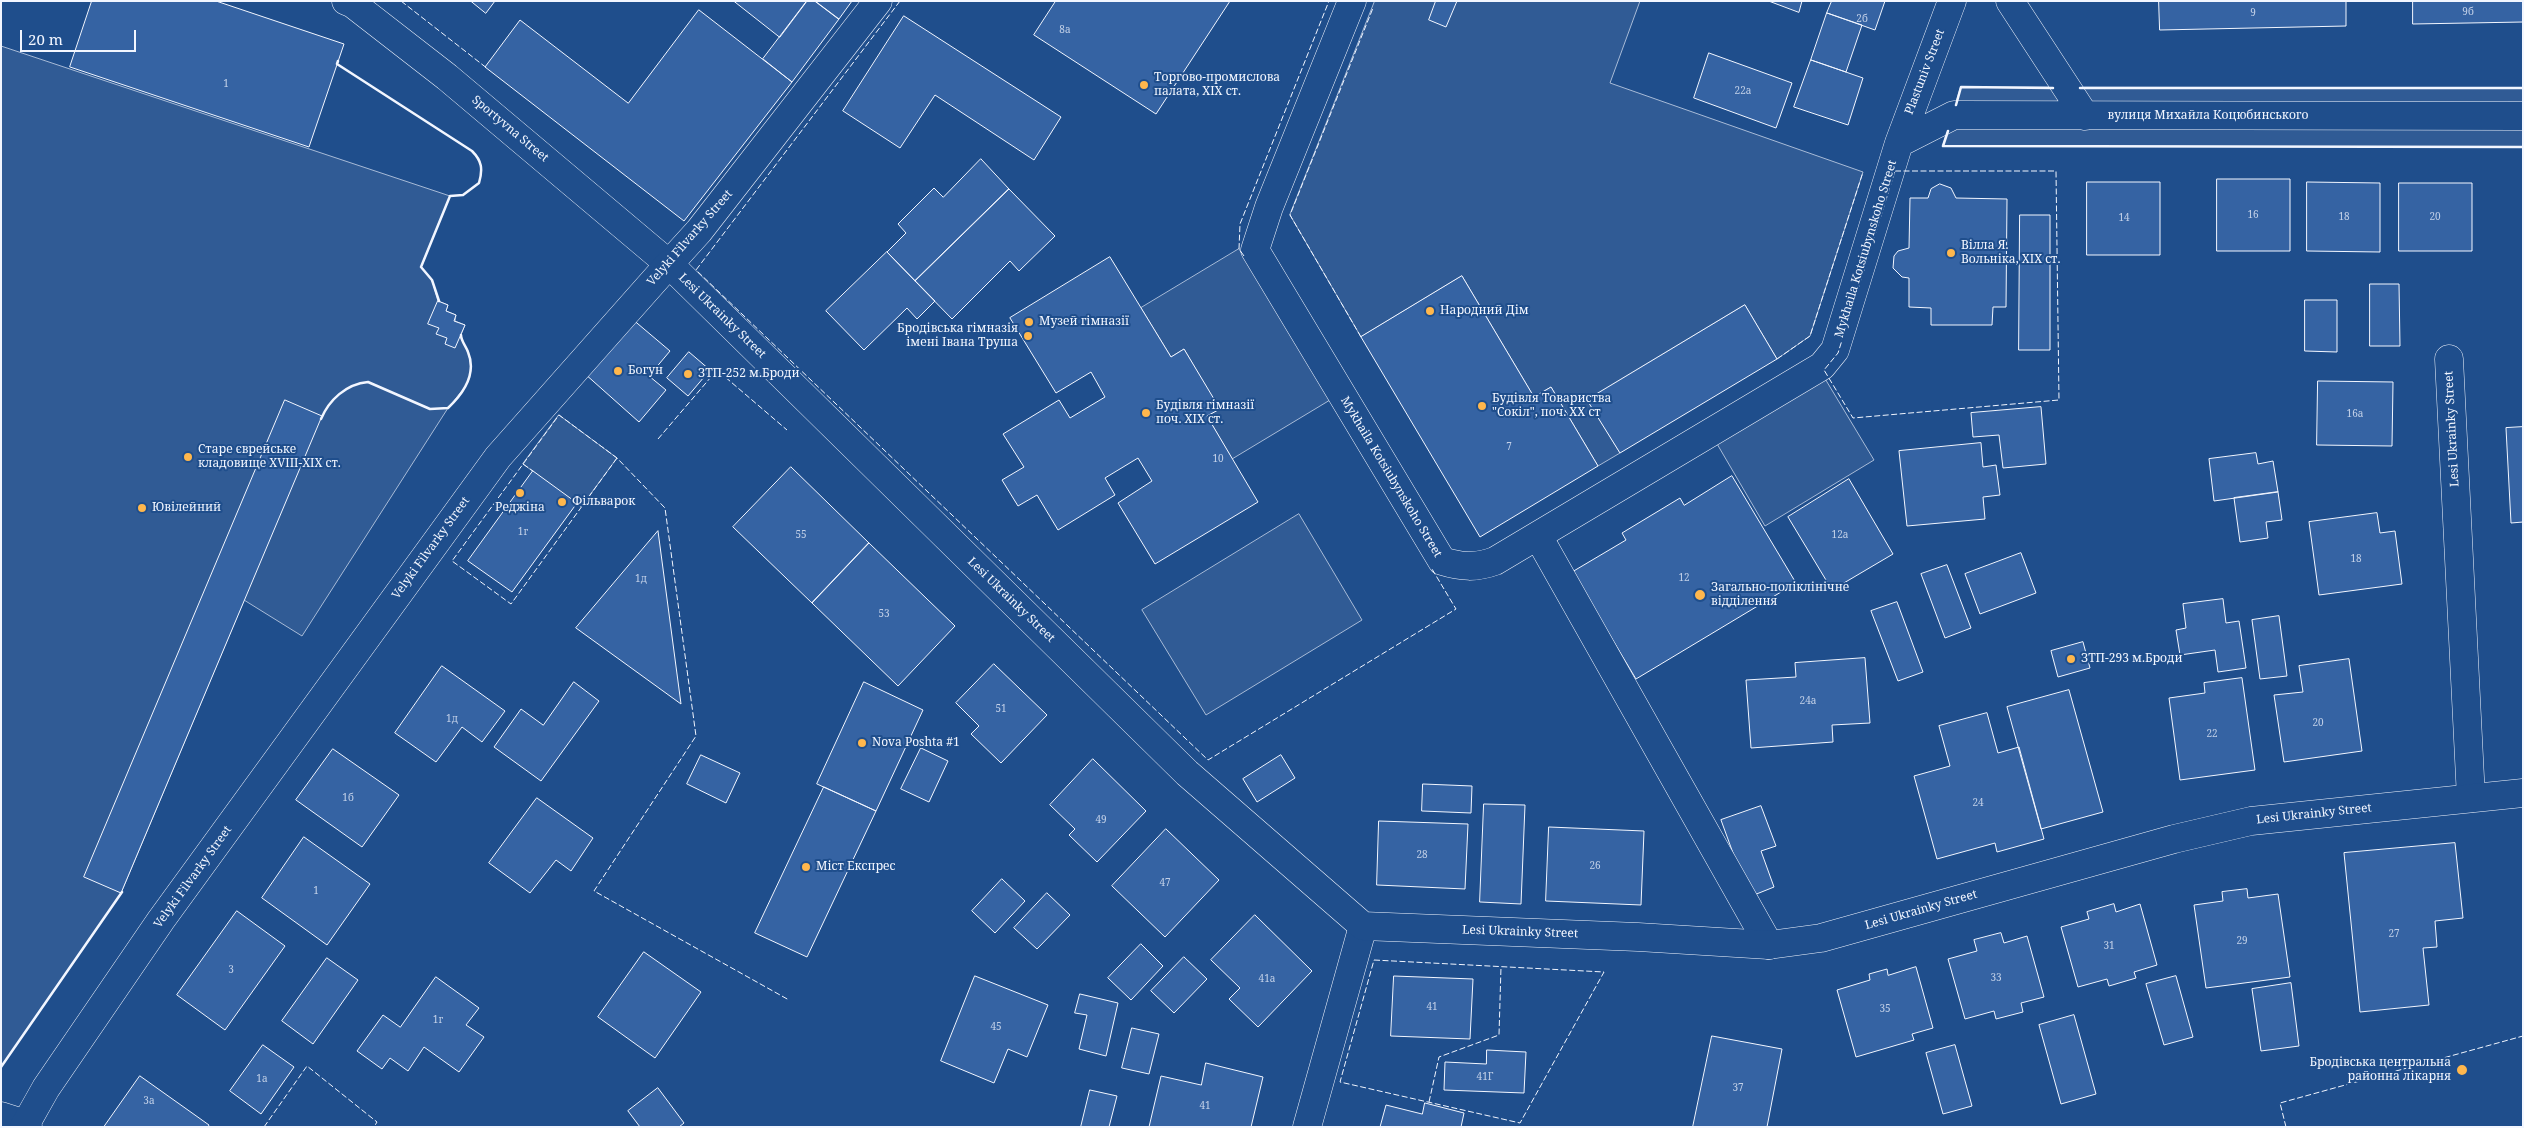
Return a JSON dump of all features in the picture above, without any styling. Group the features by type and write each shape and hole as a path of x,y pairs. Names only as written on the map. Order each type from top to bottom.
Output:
{"street":[{"name":"Sportyvna Street","path":"346,1 353,4 447,77 668,264"},
{"name":"Velyki Filvarky Street","path":"20,1123 161,920 498,457 668,264 699,232 878,1"},
{"name":"Mykhaila Kotsiubynskoho Street","path":"1352,1 1269,207 1255,250 1442,561 1466,567 1495,562 1822,366 1834,350 1899,143"},
{"name":"Plastuniv Street","path":"1899,143 1952,1"},
{"path":"2010,1 2085,116"},
{"name":"вулиця Михайла Коцюбинського","path":"1899,143 1954,116 2523,116"},
{"name":"Lesi Ukrainky Street","path":"668,264 1187,773 1363,926 1638,937 1768,946 1821,938 2174,839 2250,821 2523,792"},
{"name":"Lesi Ukrainky Street","path":"2449,359 2471,798"},
{"path":"1538,536 1768,946"},
{"path":"1307,1127 1363,926"}],"shaded area":[{"path":"1375,1 1640,1 1610,83 1863,172 1810,336 1777,359 1745,305 1588,400 1620,453 1598,466 1551,387 1534,397 1462,276 1361,337 1290,215"},
{"name":"Ювілейний","path":"1,46 450,196 421,267 432,280 438,301 448,305 446,311 456,315 455,321 465,325 460,337 468,351 471,365 469,379 465,387 448,408 302,636 244,600 121,893 1,1067"},
{"path":"1961,87 2523,88 2523,147 1943,146"},
{"path":"1239,249 1330,400 1232,459 1207,416 1219,409 1184,349 1171,357 1141,308"},
{"path":"1821,372 1874,460 1765,526 1713,437"},
{"path":"559,415 617,458 581,507 523,464"},
{"path":"1299,514 1362,620 1206,715 1142,610"}],"building":[{"path":"92,1 216,1 344,44 309,147 70,67"},
{"path":"471,1 495,1 486,13"},
{"path":"734,1 807,1 780,37"},
{"path":"807,1 815,1 839,19 792,82 763,59"},
{"path":"815,1 852,1 839,19"},
{"name":"Торгово-промислова палата, XIX ст.","path":"1056,1 1230,1 1156,114 1034,35"},
{"path":"1436,1 1457,1 1446,27 1429,20"},
{"path":"1769,1 1802,1 1799,12"},
{"path":"1832,1 1885,1 1875,30 1827,13"},
{"path":"2159,1 2346,1 2346,26 2160,30"},
{"path":"2413,1 2523,1 2523,22 2413,24"},
{"path":"699,10 792,82 684,221 485,67 520,20 628,103"},
{"path":"1827,13 1862,25 1846,72 1811,60"},
{"path":"904,16 1061,117 1034,160 935,95 900,148 843,111"},
{"path":"1709,53 1792,83 1776,128 1694,98"},
{"path":"1811,60 1863,78 1848,125 1794,107"},
{"path":"981,159 1009,189 915,281 887,252 906,233 898,224 934,188 943,197"},
{"path":"2217,179 2290,179 2290,251 2217,251"},
{"path":"2087,182 2160,182 2160,255 2087,255"},
{"path":"2307,182 2380,183 2380,252 2307,251"},
{"path":"2399,183 2472,183 2472,251 2399,251"},
{"name":"Вілла Я. Вольніка, XIX ст.","path":"1940,184 1951,188 1956,198 2007,199 2006,307 1993,307 1992,325 1931,325 1931,308 1909,307 1909,278 1902,277 1893,268 1894,256 1898,251 1909,248 1910,198 1928,198 1931,189"},
{"path":"1009,189 1055,236 1019,271 1010,261 952,319 915,281"},
{"path":"2020,215 2050,215 2050,350 2019,350"},
{"path":"887,252 935,301 917,319 907,308 864,350 826,311"},
{"name":"Будівля гімназії поч. XIX ст.","path":"1110,257 1171,357 1184,349 1220,409 1207,416 1258,502 1155,564 1118,503 1152,481 1138,458 1105,478 1115,495 1058,530 1037,495 1018,506 1002,480 1024,467 1003,434 1059,400 1070,418 1105,397 1091,372 1056,393 1010,318"},
{"name":"Будівля Товариства \"Сокіл\", поч. ХХ ст","path":"1462,276 1534,397 1551,387 1598,466 1480,537 1361,337"},
{"path":"2370,284 2399,284 2400,346 2370,346"},
{"path":"2305,300 2337,300 2337,352 2305,351"},
{"path":"438,301 448,305 446,311 456,315 454,321 465,325 455,348 445,344 447,338 436,334 439,328 428,324"},
{"path":"1745,305 1777,359 1620,453 1587,400"},
{"path":"631,318 670,351 649,376 666,390 639,422 584,373"},
{"name":"ЗТП-252 м.Броди","path":"689,352 710,370 688,396 667,378"},
{"path":"2318,381 2393,382 2392,446 2317,445"},
{"path":"285,400 322,416 121,893 84,877"},
{"path":"2041,407 2046,464 2003,468 1999,435 1973,437 1971,413"},
{"path":"2523,427 2523,522 2511,523 2506,428"},
{"path":"1981,443 1983,467 1996,465 2000,495 1983,497 1985,519 1907,526 1899,451"},
{"path":"2256,453 2258,464 2273,461 2278,492 2214,501 2209,459"},
{"path":"791,467 869,543 812,603 733,527"},
{"path":"533,471 577,503 512,592 468,561"},
{"path":"1732,476 1796,583 1636,679 1572,572 1626,540 1622,533 1680,498 1684,505"},
{"path":"1849,479 1893,554 1832,590 1788,517"},
{"path":"2278,492 2282,520 2266,522 2268,538 2240,542 2234,498"},
{"path":"2377,513 2380,533 2395,531 2402,584 2319,595 2309,522"},
{"path":"658,531 681,704 576,628"},
{"path":"869,543 955,626 898,686 812,603"},
{"path":"2021,553 2036,593 1980,614 1965,574"},
{"path":"1947,565 1971,628 1945,638 1921,574"},
{"path":"2223,599 2226,623 2239,621 2246,668 2218,672 2215,650 2180,655 2176,630 2186,628 2183,604"},
{"path":"1897,602 1923,672 1898,681 1871,611"},
{"path":"2279,616 2287,676 2260,679 2252,620"},
{"name":"ЗТП-293 м.Броди","path":"2083,642 2090,668 2058,677 2051,651"},
{"path":"1865,658 1870,723 1832,725 1833,742 1751,748 1746,680 1796,677 1795,663"},
{"path":"2349,659 2362,751 2284,762 2274,695 2303,692 2299,666"},
{"path":"994,664 1047,715 1001,763 971,734 979,726 956,703"},
{"path":"442,666 505,711 482,742 462,727 436,762 395,733"},
{"path":"2242,678 2255,770 2180,780 2169,698 2205,693 2204,683"},
{"path":"574,682 599,701 541,781 494,747 521,709 543,725"},
{"path":"864,682 923,710 876,811 817,784"},
{"path":"2069,690 2103,812 2041,829 2007,707"},
{"path":"1987,713 1998,753 2019,747 2044,839 1997,852 1995,843 1937,859 1914,776 1950,766 1939,726"},
{"path":"921,748 948,761 929,802 901,789"},
{"path":"333,749 399,795 362,847 296,800"},
{"path":"701,755 740,773 726,803 687,784"},
{"path":"1281,755 1295,778 1257,802 1243,779"},
{"path":"1093,759 1146,811 1097,862 1069,835 1075,829 1050,805"},
{"path":"1423,784 1472,786 1471,813 1422,811"},
{"path":"824,787 876,811 807,957 755,933"},
{"path":"537,798 593,838 571,871 556,860 530,893 489,863"},
{"path":"1484,804 1525,805 1521,904 1480,902"},
{"path":"1761,806 1776,846 1761,851 1774,887 1749,897 1721,820"},
{"path":"1379,821 1468,824 1465,889 1377,885"},
{"path":"1549,827 1644,831 1641,905 1546,901"},
{"path":"1166,829 1219,880 1165,937 1112,886"},
{"path":"304,837 370,884 327,945 262,898"},
{"path":"2455,843 2463,918 2435,921 2437,947 2423,948 2429,1005 2360,1012 2344,853"},
{"path":"1002,879 1025,901 995,933 972,911"},
{"path":"2247,889 2248,898 2278,894 2290,977 2206,988 2194,905 2223,901 2222,892"},
{"path":"1047,893 1070,915 1037,949 1014,928"},
{"path":"2114,904 2116,912 2140,904 2157,965 2134,972 2136,978 2109,986 2107,979 2078,987 2061,927 2089,919 2087,912"},
{"path":"237,911 285,946 225,1030 177,995"},
{"path":"1255,915 1312,971 1258,1027 1229,999 1240,988 1211,960"},
{"path":"2001,933 2004,943 2027,936 2044,997 2021,1003 2023,1012 1996,1019 1994,1011 1965,1019 1948,959 1977,951 1974,940"},
{"path":"1141,944 1163,966 1131,1000 1108,978"},
{"path":"644,952 701,992 655,1058 598,1017"},
{"path":"1184,957 1207,979 1174,1013 1151,991"},
{"path":"327,958 358,980 313,1044 282,1021"},
{"path":"1916,967 1933,1028 1912,1034 1914,1040 1856,1057 1837,990 1870,980 1869,974 1887,969 1888,975"},
{"path":"975,976 1048,1005 1027,1057 1008,1049 994,1083 941,1061"},
{"path":"1394,976 1473,979 1470,1039 1391,1036"},
{"path":"2176,976 2193,1037 2164,1045 2146,984"},
{"path":"436,977 479,1008 466,1025 484,1037 459,1072 424,1047 408,1071 390,1058 382,1069 357,1051 383,1015 400,1027"},
{"path":"2291,983 2299,1046 2261,1051 2252,989"},
{"path":"1080,994 1118,1003 1106,1056 1079,1049 1087,1015 1075,1013"},
{"path":"2074,1015 2096,1094 2061,1104 2039,1025"},
{"path":"1132,1028 1159,1034 1149,1074 1122,1068"},
{"path":"1712,1036 1782,1049 1767,1127 1693,1127"},
{"path":"263,1045 294,1067 261,1114 230,1091"},
{"path":"1955,1045 1972,1106 1943,1114 1926,1053"},
{"path":"1487,1050 1526,1052 1524,1093 1444,1090 1445,1062 1486,1064"},
{"path":"1206,1063 1263,1077 1251,1127 1149,1127 1161,1076 1201,1085"},
{"path":"140,1076 209,1125 208,1127 104,1127"},
{"path":"658,1088 684,1123 679,1127 640,1127 628,1111"},
{"path":"1090,1090 1117,1096 1109,1127 1081,1127"},
{"path":"1425,1103 1464,1113 1461,1127 1380,1127 1386,1105 1422,1114"}],"fence":[{"path":"401,1 488,69"},
{"path":"900,1 696,270 1208,760 1456,609 1432,569"},
{"path":"1244,256 1239,249 1240,224 1329,1"},
{"path":"1361,337 1290,215 1373,8"},
{"path":"1895,171 2056,171 2059,400 1853,418 1824,370 1838,353 1895,171"},
{"path":"1777,359 1810,336 1863,172"},
{"path":"658,439 717,370 787,430"},
{"path":"617,458 511,604 452,561 559,415 617,458 665,508 696,736 594,891 789,1000"},
{"path":"523,464 533,471"},
{"path":"1374,960 1604,972 1520,1123 1340,1082 1374,960"},
{"path":"1429,1102 1439,1057 1499,1035 1501,967"},
{"path":"2286,1127 2280,1103 2523,1036"},
{"path":"264,1127 307,1066 377,1122 374,1127"}],"wall":[{"path":"338,61 337,64 472,151 480,162 481,174 479,183 463,195 450,196 421,267 432,280 439,301"},
{"path":"1956,105 1961,87 2053,88"},
{"path":"2080,88 2523,88"},
{"path":"1948,131 1943,146 2523,147"},
{"path":"321,419 329,405 339,394 352,386 368,382 430,409 448,408 464,389 470,375 470,360 461,335"},
{"path":"1,1067 122,892"}],"place":[{"name":"Торгово-промислова палата, XIX ст.","path":"1144,85"},
{"name":"Вілла Я. Вольніка, XIX ст.","path":"1951,253"},
{"name":"Народний Дім","path":"1430,311"},
{"name":"Музей гімназії","path":"1029,322"},
{"name":"Бродівська гімназія імені Івана Труша","path":"1028,336"},
{"name":"Богун","path":"618,371"},
{"name":"ЗТП-252 м.Броди","path":"688,374"},
{"name":"Будівля Товариства \"Сокіл\", поч. ХХ ст","path":"1482,406"},
{"name":"Будівля гімназії поч. XIX ст.","path":"1146,413"},
{"name":"Старе єврейське кладовище XVIII-XIX ст.","path":"188,457"},
{"name":"Реджіна","path":"520,493"},
{"name":"Фільварок","path":"562,502"},
{"name":"Ювілейний","path":"142,508"},
{"name":"Загально-поліклінічне відділення","path":"1700,595"},
{"name":"ЗТП-293 м.Броди","path":"2071,659"},
{"name":"Nova Poshta #1","path":"862,743"},
{"name":"Міст Експрес","path":"806,867"},
{"name":"Бродівська центральна районна лікарня","path":"2462,1070"}]}
